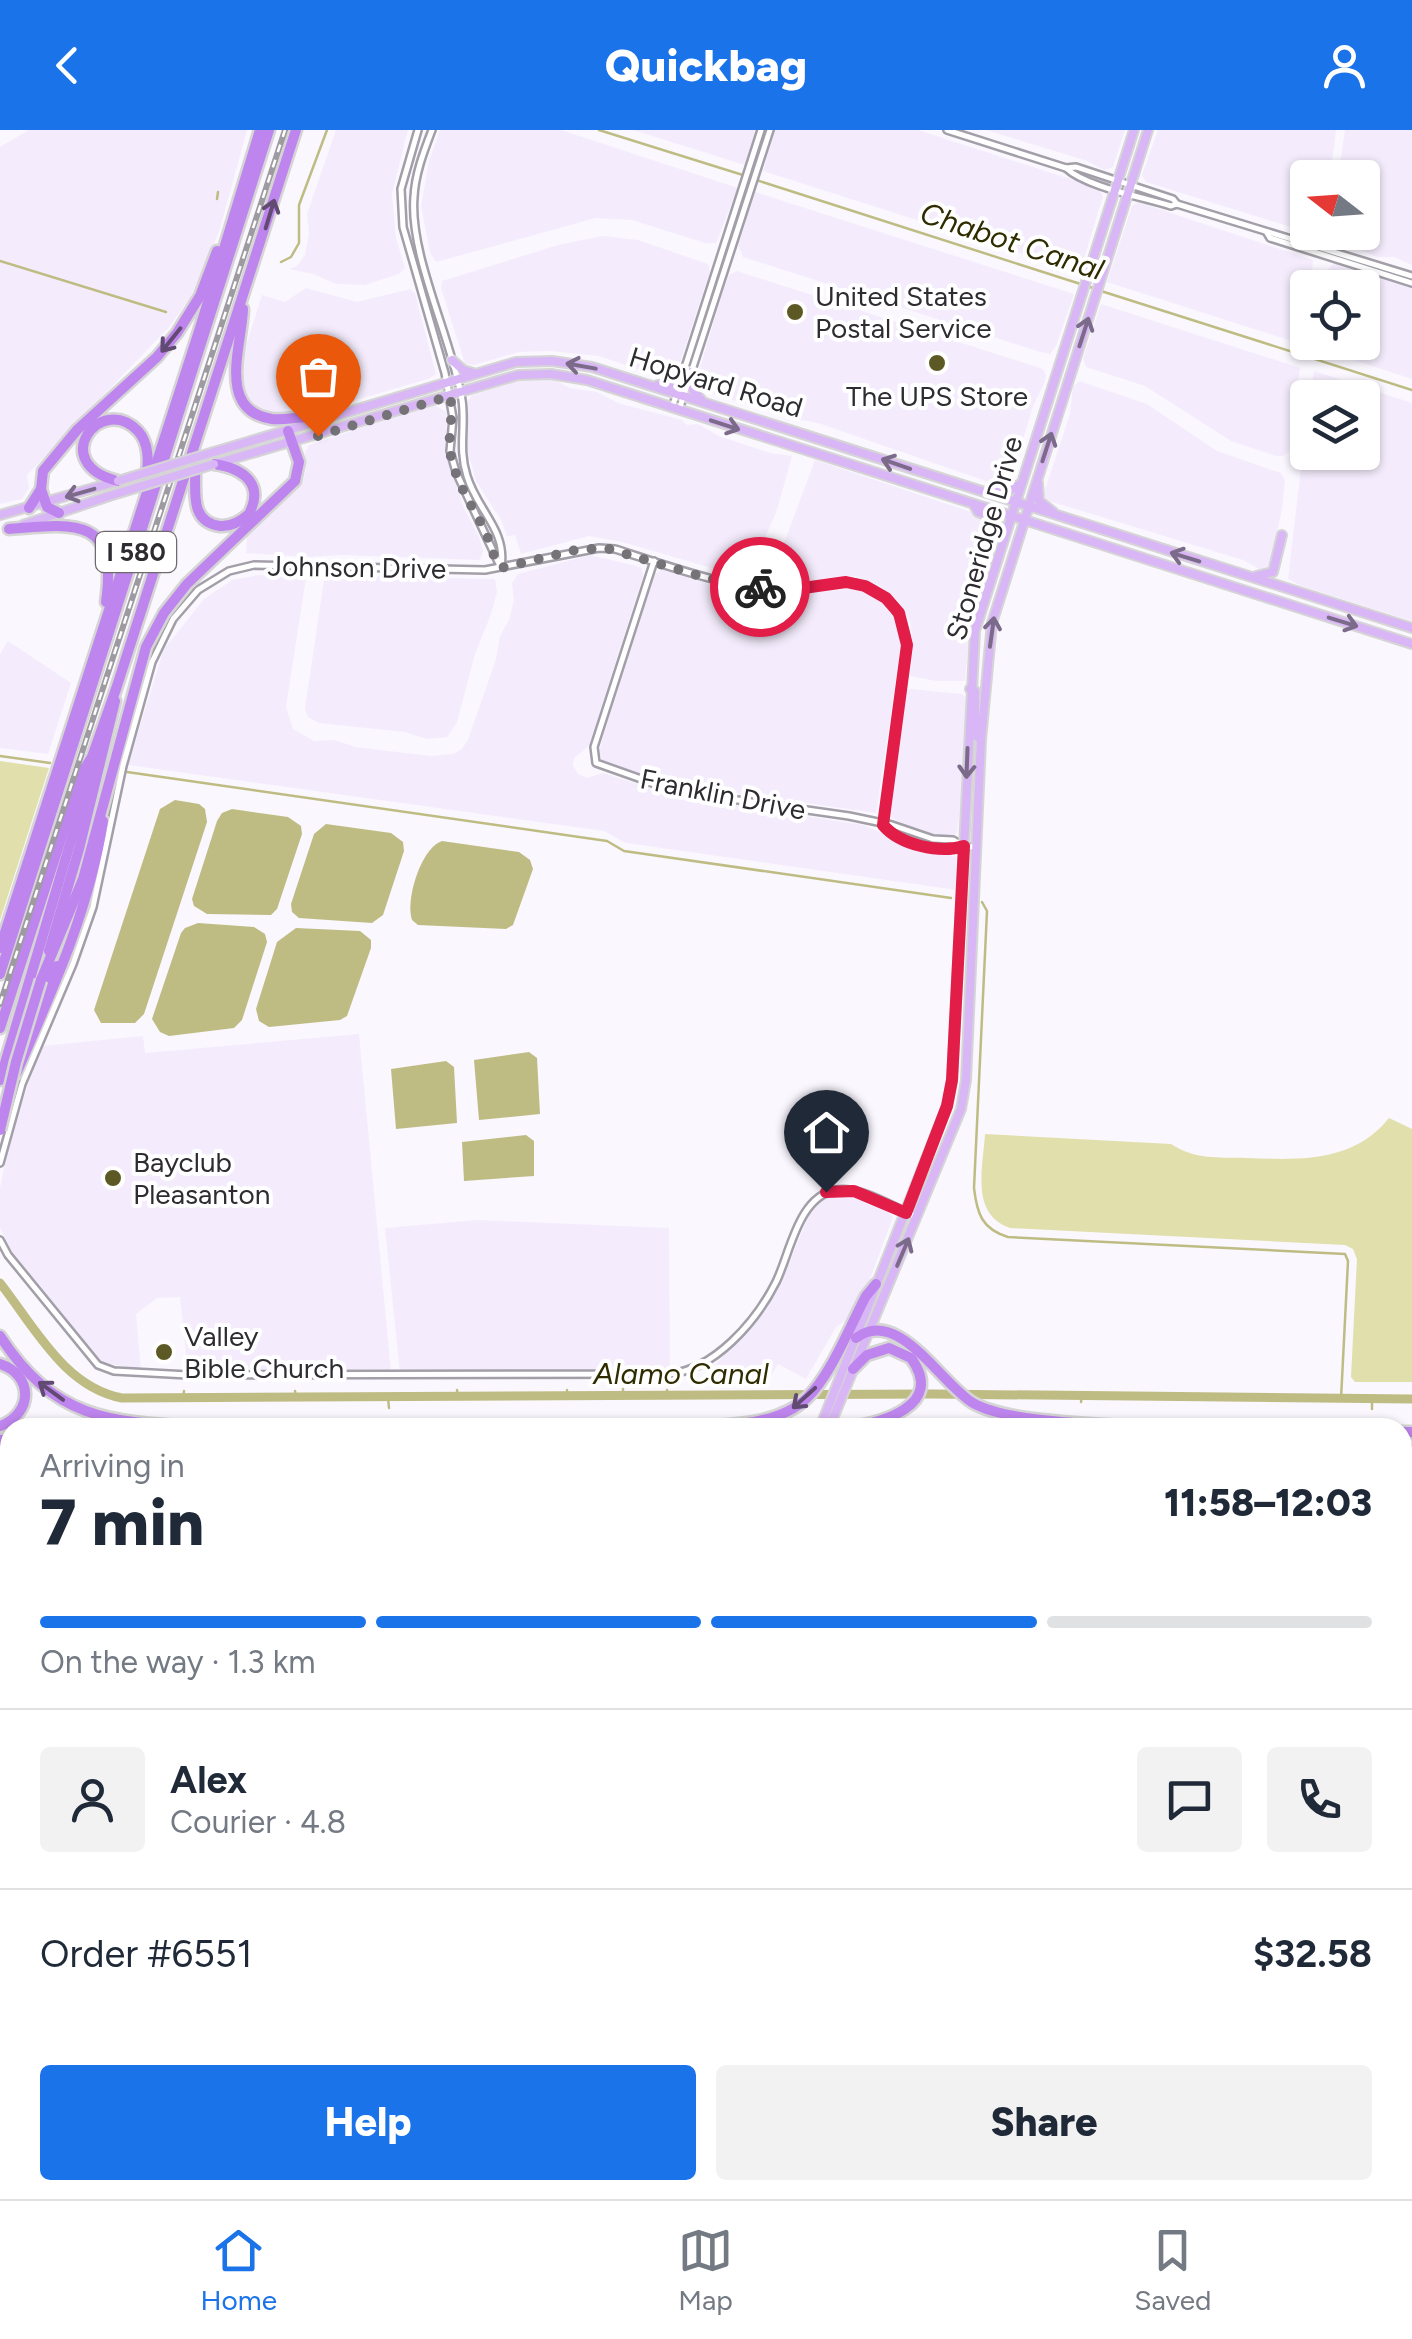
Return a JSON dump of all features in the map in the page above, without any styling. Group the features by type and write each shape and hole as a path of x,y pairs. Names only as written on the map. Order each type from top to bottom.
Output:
{"highway":[{"name":"I 580","path":"0,948 260,130"},
{"name":"I 580","path":"0,974 269,130"},
{"name":"I 580","path":"0,1028 83,770 92,757 116,688 296,130"},
{"path":"29,508 41,489 44,471 77,430 157,357 186,321 222,238 232,224"},
{"path":"244,298 235,373 240,398 263,417 320,419"},
{"path":"116,482 96,474 83,452 92,427 109,420 127,423 142,435 148,464 116,588"},
{"path":"0,1130 40,980 82,879 141,664 154,631 187,584 290,488 298,472 288,430"},
{"path":"192,450 198,510 212,524 230,526 249,514 255,494 241,470 214,458"},
{"path":"41,489 47,508 60,513"},
{"path":"5,531 69,524 94,536 108,556 106,620"},
{"path":"54,946 108,737 116,688"},
{"path":"1,1083 91,773 92,757"},
{"path":"0,1118 72,941 94,868 109,776"},
{"path":"1,1083 38,1002 72,941"},
{"path":"768,1418 785,1413 809,1396 876,1284"},
{"path":"856,1338 878,1329 913,1346 979,1406 1002,1415 1039,1418"},
{"path":"3,1340 23,1368 46,1389 93,1415 108,1418"},
{"path":"848,1369 867,1355 889,1348 911,1358 920,1373 917,1396 904,1411 888,1418"},
{"path":"0,1364 22,1379 26,1398 13,1418"}],"main road":[{"name":"Stoneridge Drive","path":"832,1418 856,1338 947,1106 952,1080 975,630 1134,130"},
{"name":"Stoneridge Drive","path":"825,1418 871,1329 961,1109 966,1080 981,740 992,623 1148,130"},
{"path":"452,360 463,370 478,374"},
{"name":"Hopyard Road","path":"214,458 320,419 516,362 552,361 592,367 1412,628"},
{"path":"648,385 672,384 688,371 693,390 702,402"},
{"name":"Hopyard Road","path":"0,515 116,482 292,443 518,375 551,374 587,380 1412,644"},
{"path":"5,531 214,458"},
{"path":"1038,476 1039,501 1066,520"},
{"path":"977,491 1005,492 1020,484"},
{"path":"973,504 978,512 999,522 999,550"},
{"path":"1239,574 1266,576 1273,572 1282,535"},
{"path":"970,689 977,698 975,735 981,740"}],"street":[{"path":"418,130 401,189 401,216 452,382 460,393 461,454 470,486 498,533 503,554 501,568"},
{"path":"432,130 417,177 414,211 452,360 450,451 462,490 501,568"},
{"path":"688,371 761,130"},
{"path":"676,409 770,130"},
{"path":"948,130 1066,168 1076,167 1171,206 1177,204 1412,284"},
{"path":"1266,233 1272,231 1412,276"},
{"path":"457,476 470,486"},
{"path":"462,490 476,497"},
{"name":"Johnson Drive","path":"0,1163 22,1084 93,907 122,766 152,662 186,603 218,576 251,566 485,570 590,548 615,550 707,578 789,590 846,582 865,586 886,598 899,613 907,645 883,825"},
{"name":"Franklin Drive","path":"654,561 594,747 596,764 675,791 850,816 976,847"},
{"path":"0,1240 91,1360 114,1372 669,1374 688,1371 714,1357 758,1309 774,1286 806,1211 818,1197 835,1190 854,1191 918,1218"}],"shaded area":[{"path":"29,130 247,130 219,232 190,298 169,327 27,475 29,488 22,499 0,504 0,147"},
{"path":"336,130 408,130 392,194 396,238 405,268 399,274 365,285 336,284 289,269 297,266 305,255 307,214"},
{"path":"440,130 561,130 738,188 716,243 632,220 596,218 436,262 430,253 421,206 429,161"},
{"path":"633,130 756,130 745,165"},
{"path":"775,130 918,130 1098,188 1103,196 1080,272 763,171"},
{"path":"986,130 1125,130 1113,167 1104,170 1087,161"},
{"path":"1158,130 1336,130 1332,160 1290,160 1290,227 1146,182 1142,175"},
{"path":"1345,130 1412,130 1412,265 1361,250 1380,250 1380,160 1341,160"},
{"path":"755,192 1074,294 1056,346 1050,354 1037,351 743,257 738,245"},
{"path":"1138,202 1313,260 1312,270 1290,270 1290,340 1107,282 1132,206"},
{"path":"602,236 638,240 708,264 710,272 675,377 664,378 599,356 550,351 519,352 465,364 442,281 558,245"},
{"path":"1334,263 1358,270 1328,270"},
{"path":"737,271 1043,369 1044,384 1033,406 1010,482 1003,487 818,423 701,390 696,381 723,291 729,275"},
{"path":"1380,277 1412,286 1412,379 1354,360 1380,360"},
{"path":"306,288 357,302 410,289 415,293 436,374 332,407 279,414 257,409 242,393 239,368 262,295 285,302"},
{"path":"1101,304 1300,368 1298,380 1290,380 1289,452 1276,456 1231,441 1145,386 1086,367 1083,359"},
{"path":"1314,371 1342,380 1313,380"},
{"path":"553,379 570,388 597,392 618,403 682,420 687,425 698,424 719,436 770,453 792,456 777,510 759,551 756,576 722,571 589,536 521,554 515,535 507,536 476,481 466,445 468,401 472,395 516,381"},
{"path":"1079,381 1147,404 1217,451 1281,473 1285,480 1282,509 1269,569 1263,571 1243,560 1046,500 1044,493 1070,414 1073,387"},
{"path":"1380,393 1412,403 1412,621 1288,579 1301,470 1380,470"},
{"path":"433,404 446,412 448,460 464,508 479,537 483,551 480,560 246,553 247,535 302,484 309,445"},
{"path":"815,460 995,520 998,534 988,555 971,621 965,681 910,676 910,621 899,602 880,586 855,576 782,585 776,580 781,551"},
{"path":"590,555 642,568 643,576 589,746 574,758 578,774 587,778 603,773 672,795 863,825 905,843 956,857 957,890 626,843 604,831 128,765 164,649 204,599 232,580 258,575 306,578 286,707 293,729 314,741 335,740 355,747 431,756 453,754 468,740 500,636 509,620 514,600 512,583 518,574"},
{"path":"663,569 708,584 771,597 851,587 874,595 889,608 899,627 901,645 876,813 671,784 603,762 599,752 604,733 655,574"},
{"path":"345,576 495,579 497,592 491,614 475,654 457,722 447,737 427,739 404,732 319,723 308,717 305,708 324,580"},
{"path":"8,641 71,683 48,754 0,748 0,654"},
{"path":"905,691 962,694 966,698 961,798 957,833 951,837 921,832 890,817 903,699"},
{"path":"0,761 49,768 0,920"},
{"path":"175,800 199,804 205,809 207,822 144,1014 135,1023 101,1023 94,1010 160,809"},
{"path":"232,809 288,817 301,826 302,834 277,909 271,915 207,914 194,906 192,899 217,821 222,813"},
{"path":"326,824 391,833 403,842 404,851 383,915 372,923 299,918 292,912 291,904 314,834"},
{"path":"442,841 519,852 530,860 533,869 513,925 506,929 418,925 412,920 416,876 427,853"},
{"path":"198,923 254,927 265,934 267,942 242,1020 234,1028 169,1036 160,1032 152,1019 181,933"},
{"path":"296,928 360,931 371,940 371,948 347,1016 269,1027 259,1021 256,1009 277,942"},
{"path":"359,1034 391,1372 188,1373 180,1297 157,1298 136,1314 141,1370 97,1361 12,1253 0,1227 0,1188 10,1136 42,1046 143,1036 145,1053"},
{"path":"529,1052 537,1058 540,1114 479,1120 474,1060"},
{"path":"446,1061 454,1067 457,1123 396,1129 391,1069"},
{"path":"1389,1118 1412,1129 1412,1382 1355,1382 1351,1377 1357,1259 1353,1249 1345,1245 1010,1228 997,1221 984,1201 981,1175 985,1134 1171,1144 1207,1157 1286,1159 1342,1151 1375,1133"},
{"path":"526,1135 534,1141 534,1176 464,1181 462,1142"},
{"path":"834,1195 851,1196 886,1210 893,1217 867,1287 851,1317 836,1327 806,1379 778,1364 768,1380 701,1381 766,1307 783,1278 809,1215 820,1202"},
{"path":"477,1220 669,1228 670,1371 400,1373 385,1228"}],"waterway":[{"name":"Chabot Canal","path":"281,262 291,257 299,243 299,205 327,130"},
{"name":"Chabot Canal","path":"599,130 746,176"},
{"name":"Chabot Canal","path":"753,179 1093,288"},
{"path":"217,199 218,192"},
{"name":"Chabot Canal","path":"0,261 166,312"},
{"name":"Chabot Canal","path":"1101,291 1412,390"},
{"path":"0,756 50,763"},
{"path":"127,772 607,841 624,851 951,898"},
{"path":"982,902 987,911 974,1188 982,1219 992,1230 1008,1237 1345,1254 1348,1261 1341,1399"},
{"name":"Alamo Canal","path":"0,1283 67,1368 101,1392 122,1398 933,1394 1412,1399"},
{"path":"623,1389 623,1395"},
{"name":"Alamo Canal","path":"457,1390 458,1397"},
{"path":"567,1390 567,1395"},
{"name":"Alamo Canal","path":"667,1390 667,1395"},
{"name":"Alamo Canal","path":"183,1398 184,1391"},
{"name":"Alamo Canal","path":"295,1391 296,1398"},
{"name":"Alamo Canal","path":"1081,1402 1082,1395"},
{"path":"388,1398 389,1408"},
{"path":"1372,1399 1372,1409"}],"railway":[{"path":"0,1004 285,130"}],"way so far":[{"path":"318,436 450,396 450,451 456,472 501,568 576,550 606,548 707,578 760,587"}],"place":[{"name":"United States Postal Service","path":"795,312"},
{"name":"The UPS Store","path":"937,363"},
{"name":"Bayclub Pleasanton","path":"113,1178"},
{"name":"Valley Bible Church","path":"164,1352"}],"route":[{"path":"760,587 807,589 846,582 865,586 886,598 899,613 907,645 883,825 906,841 952,850 964,846 952,1080 947,1106 906,1213 854,1191 826,1192"}]}
